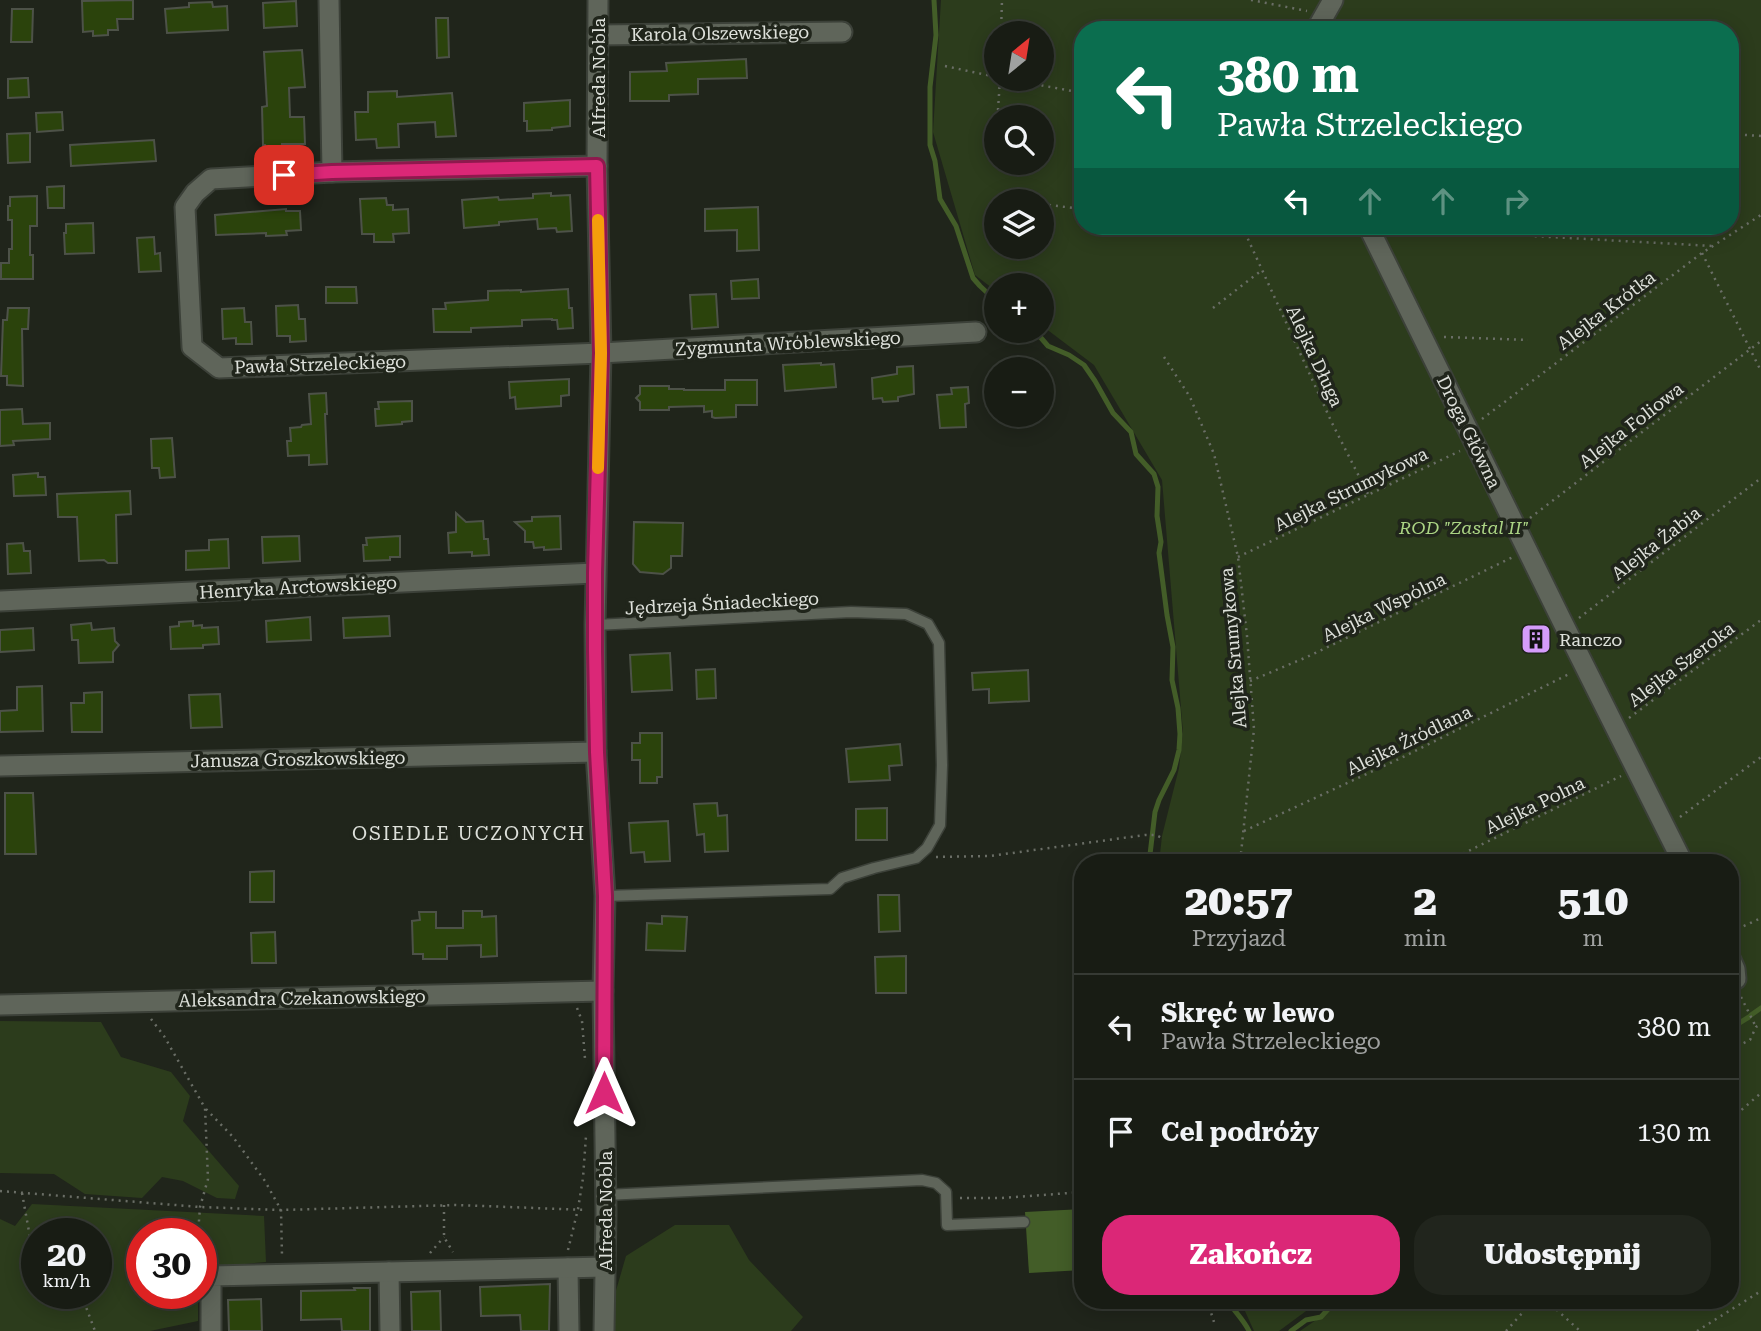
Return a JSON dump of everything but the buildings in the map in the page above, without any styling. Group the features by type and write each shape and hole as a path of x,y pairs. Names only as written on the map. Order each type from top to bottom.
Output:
{"street":[{"path":"328,0 332,172"},
{"name":"Alfreda Nobla","path":"598,0 597,166 601,353 595,625 597,752 605,896 604,1331"},
{"name":"Karola Olszewskiego","path":"598,35 842,32"},
{"name":"Pawła Strzeleckiego","path":"597,166 332,172 211,179 195,193 185,207 192,347 219,368 601,353"},
{"name":"Droga Główna","path":"1372,235 1679,854"},
{"name":"Zygmunta Wróblewskiego","path":"601,353 976,332"},
{"name":"Henryka Arctowskiego","path":"0,601 595,573"},
{"name":"Janusza Groszkowskiego","path":"0,766 597,752"},
{"name":"Aleksandra Czekanowskiego","path":"0,1004 603,991"},
{"path":"211,1331 211,1276 605,1267"},
{"path":"568,1268 569,1331"},
{"path":"389,1272 390,1331"}],"lane":[{"name":"Jędrzeja Śniadeckiego","path":"595,625 851,612 906,614 928,624 939,643 942,765 940,825 927,848 916,858"},
{"path":"605,896 830,889 842,878 916,858"},
{"path":"605,1204 922,1180 936,1183 946,1192 947,1225 1024,1222"}],"path":[{"path":"1001,21 1002,0"},
{"path":"1251,0 1324,15"},
{"path":"945,66 984,75"},
{"path":"1054,88 1074,91"},
{"path":"1739,135 1761,136"},
{"path":"1054,206 1074,208"},
{"name":"Alejka Krótka","path":"1739,229 1761,215"},
{"name":"Alejka Długa","path":"1246,235 1332,423 1368,494"},
{"path":"1523,235 1713,246"},
{"name":"Alejka Krótka","path":"1471,436 1702,253 1730,235"},
{"path":"1702,253 1761,371"},
{"path":"1213,308 1262,270"},
{"path":"1423,337 1528,340"},
{"name":"Alejka Foliowa","path":"1517,529 1761,341"},
{"name":"Alejka Srumykowa","path":"1164,357 1191,397 1214,454 1238,557 1254,729 1241,854"},
{"name":"Alejka Strumykowa","path":"1238,557 1368,494 1471,436"},
{"name":"Alejka Żabia","path":"1566,628 1761,478"},
{"name":"Alejka Wspólna","path":"1250,681 1307,657 1527,550"},
{"name":"Alejka Szeroka","path":"1616,729 1761,620"},
{"name":"Alejka Źródlana","path":"1243,832 1401,758 1584,666"},
{"path":"1666,828 1761,757"},
{"name":"Alejka Polna","path":"1462,854 1636,769"},
{"path":"916,858 990,856 1144,835 1162,838"},
{"path":"1739,928 1761,918"},
{"path":"1739,990 1742,1002 1756,1027"},
{"path":"571,992 582,1020 584,1058"},
{"path":"135,1002 164,1036 205,1108 233,1138 281,1210 283,1262"},
{"path":"1739,1045 1750,1040 1756,1027 1761,1024"},
{"path":"1739,1112 1761,1093"},
{"path":"199,1218 208,1179 205,1108"},
{"path":"568,1268 568,1248 583,1178 586,1136"},
{"path":"0,1191 200,1207 281,1210 444,1205 578,1209 605,1204"},
{"path":"22,1193 27,1218"},
{"path":"946,1198 1002,1198 1074,1193"},
{"path":"444,1205 444,1237"},
{"path":"1739,1305 1761,1291"},
{"path":"87,1309 95,1331"},
{"path":"1210,1309 1214,1322"},
{"path":"1507,1331 1526,1309"},
{"path":"1556,1309 1580,1331"},
{"path":"1698,1331 1733,1309"}],"green space":[{"name":"ROD \"Zastal II\"","path":"941,0 1761,0 1761,1331 1300,1331 1332,1309 1739,1309 1739,854 1160,854 1179,768 1183,732 1162,480 1094,365 1054,335 1054,273 984,273 984,282 975,275 933,132"},
{"path":"0,1021 101,1022 121,1057 171,1072 190,1096 183,1121 239,1186 235,1199 217,1198 183,1181 162,1177 142,1198 85,1194 54,1174 0,1173"},
{"path":"32,1204 264,1216 266,1262 217,1267 217,1218 126,1218 126,1309 198,1309 198,1321 150,1331 0,1331 0,1219 15,1226 21,1218 21,1309 112,1309 112,1218 21,1218"},
{"path":"675,1225 729,1225 749,1260 803,1317 791,1331 614,1331 615,1294 626,1256"},
{"path":"1244,1309 1309,1309 1279,1331 1254,1331"}],"shaded area":[{"path":"1074,1209 1074,1270 1029,1273 1025,1212"}],"waterway":[{"path":"934,0 936,35 930,87 930,145 940,199 956,226 973,278 984,290"},
{"path":"1045,343 1084,365 1113,413 1131,432 1136,454 1154,474 1158,487 1157,516 1161,542 1159,553 1173,647 1172,680 1180,734 1174,770 1155,812 1150,854"},
{"path":"1751,1015 1761,1008"},
{"path":"1739,1023 1749,1017"},
{"path":"1234,1309 1249,1331"},
{"path":"1291,1331 1306,1320 1321,1317 1328,1309"}],"slow traffic":[{"path":"598,220 601,353 598,468"}],"place":[{"name":"Ranczo","path":"1536,639"}],"district":[{"name":"OSIEDLE UCZONYCH","path":"469,833"}],"route":[{"path":"284,175 597,166 601,353 595,651 597,752 605,896 604,1093"}]}
